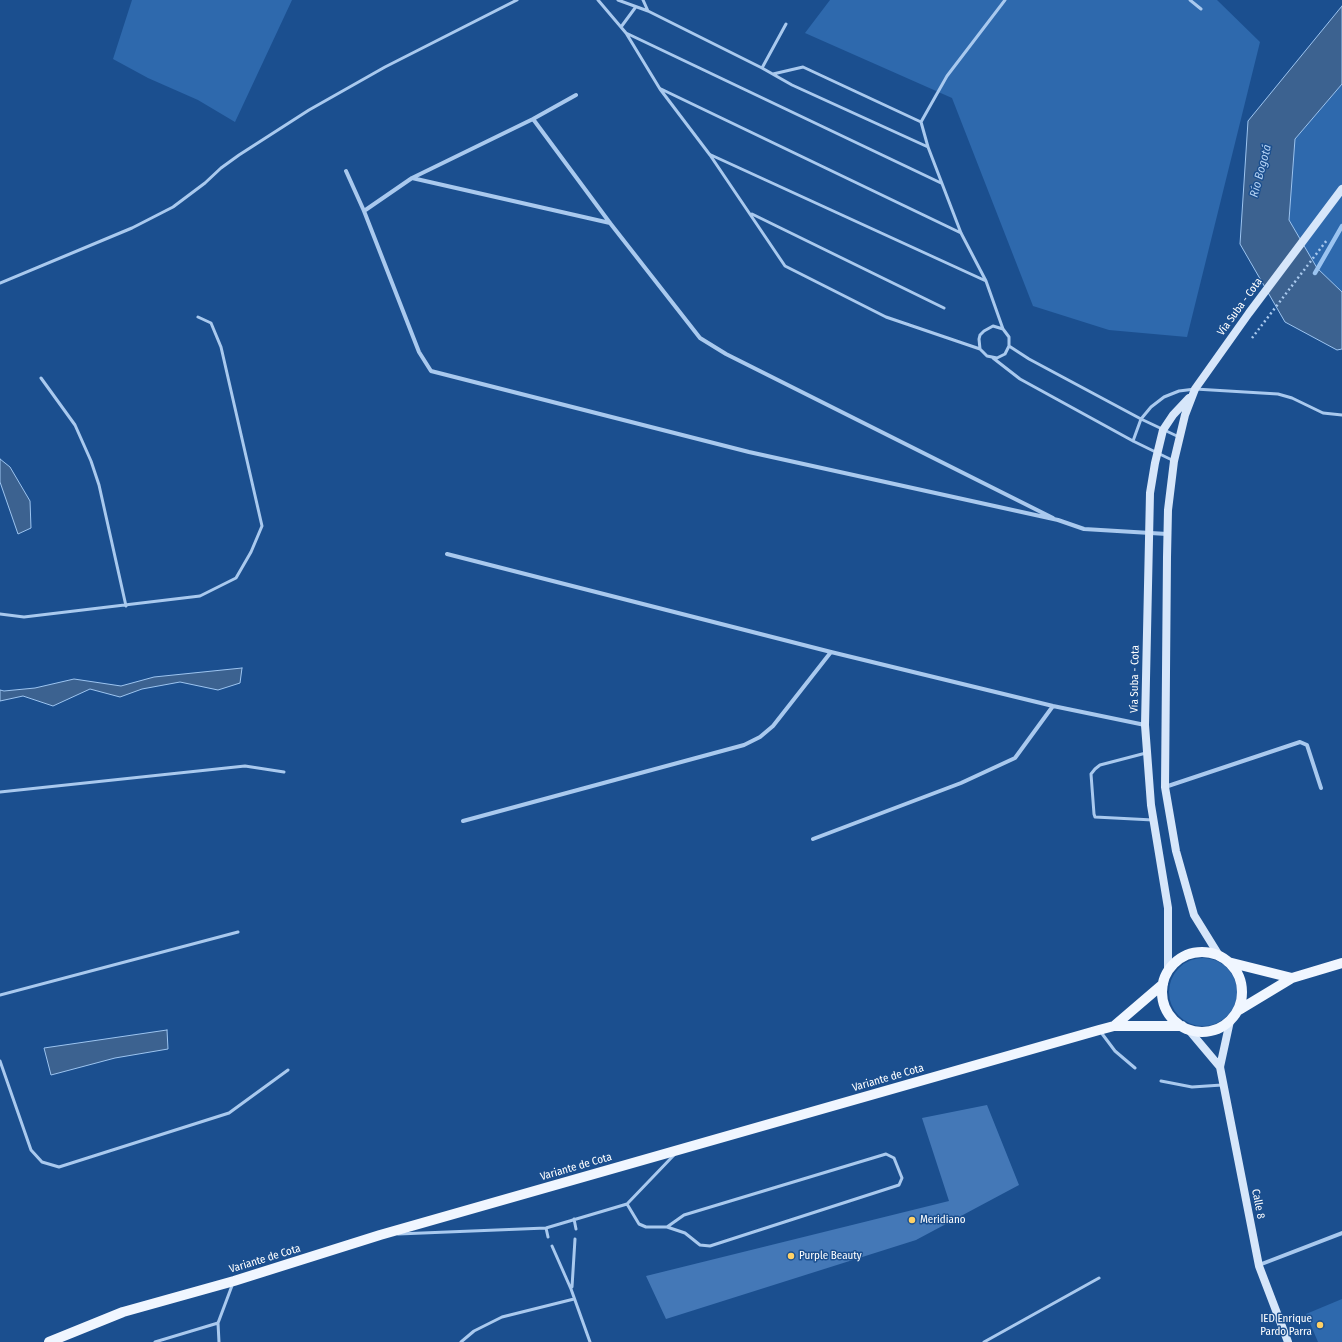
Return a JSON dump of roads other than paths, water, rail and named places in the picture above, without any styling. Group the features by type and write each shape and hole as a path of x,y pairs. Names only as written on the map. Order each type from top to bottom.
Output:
{"main road":[{"name":"Vía Suba - Cota","path":"1168,971 1168,908 1154,820 1146,753 1145,725 1150,493 1157,452 1163,430 1173,415 1193,393 1249,313 1342,190"},
{"name":"Vía Suba - Cota","path":"1193,393 1179,437 1174,461 1168,534 1165,787 1176,851 1194,915 1224,959"},
{"path":"1220,1067 1185,1028 1172,1019 1166,1008 1162,997 1163,984 1168,971 1176,962 1186,956 1203,953 1292,978"},
{"path":"1224,959 1236,972 1241,984 1242,997 1239,1010"},
{"path":"1185,1028 1199,1032 1210,1031 1221,1027 1230,1021 1239,1010 1292,978 1342,963"},
{"name":"Variante de Cota","path":"1114,1026 1163,984"},
{"path":"1220,1067 1230,1021"},
{"name":"Variante de Cota","path":"49,1342 123,1312 234,1281 380,1235 1099,1030 1114,1026 1185,1028"},
{"name":"Calle 8","path":"1220,1067 1259,1266 1288,1342"}],"street":[{"path":"364,211 412,178 533,119 576,95"},
{"path":"533,119 610,224 700,338 733,357 1058,520"},
{"path":"346,171 364,211 419,352 424,362 431,370 749,452 1058,520 1084,529 1168,534"},
{"path":"412,178 610,224"},
{"path":"447,554 831,652 1053,706 1145,725"},
{"path":"463,821 744,745 760,737 773,726 831,652"},
{"path":"813,839 960,783 1016,758 1053,706"},
{"path":"1165,787 1300,742 1307,745 1321,788"},
{"path":"1259,1266 1342,1233"}],"lane":[{"path":"0,283 132,228 173,207 206,183 221,168 239,155 309,110 385,67 517,0"},
{"path":"598,0 626,33 660,89 710,155 751,213 785,266 886,317 980,349"},
{"path":"618,0 635,8 648,11 762,68 792,85 928,147"},
{"path":"643,0 648,11"},
{"path":"992,358 1005,354 1009,346 1009,337 1003,329 986,281 961,233 928,147 921,122 947,76 1005,0"},
{"path":"1190,0 1200,9"},
{"path":"621,26 635,8"},
{"path":"762,68 786,24"},
{"path":"626,33 941,182"},
{"path":"773,74 803,67 921,122"},
{"path":"660,89 961,233"},
{"path":"710,155 986,281"},
{"path":"751,213 944,308"},
{"path":"0,614 24,617 200,596 236,578 251,552 262,526 221,347 211,323 198,317"},
{"path":"1003,329 993,326 984,330 979,339 980,349 983,354 992,358 1020,379 1133,441 1174,461"},
{"path":"1009,346 1029,359 1142,420 1179,437"},
{"path":"41,378 75,425 91,461 99,485 126,606"},
{"path":"1133,441 1142,420 1152,407 1164,397 1179,391 1193,393 1278,394 1292,398 1322,414 1342,414"},
{"path":"1146,753 1100,765 1095,769 1091,774 1094,814 1095,817 1154,820"},
{"path":"0,792 245,766 284,772"},
{"path":"0,995 238,932"},
{"path":"1099,1030 1115,1051 1135,1068"},
{"path":"0,1061 31,1150 42,1162 59,1167 229,1113 288,1070"},
{"path":"1161,1081 1192,1087 1223,1085"},
{"path":"380,1235 546,1228 627,1204 679,1150"},
{"path":"627,1204 639,1224 646,1227 667,1227 685,1233 700,1245 710,1246 899,1185 902,1178 894,1158 886,1154 684,1215 667,1227"},
{"path":"574,1219 576,1229"},
{"path":"546,1228 548,1237"},
{"path":"571,1289 575,1239"},
{"path":"552,1246 571,1289 590,1342"},
{"path":"984,1342 1099,1278"},
{"path":"219,1342 218,1323 234,1281"},
{"path":"461,1342 474,1331 502,1317 574,1299"},
{"path":"155,1342 218,1323"}],"water":[{"name":"Río Bogotá","path":"1342,6 1342,84 1295,139 1289,220 1317,268 1342,292 1342,349 1337,350 1285,322 1240,244 1248,121"},
{"path":"0,459 10,467 30,501 31,528 18,534 0,482"},
{"path":"242,668 240,683 218,690 180,682 142,689 120,697 90,689 53,706 23,696 0,701 0,690 4,691 35,688 74,679 121,686 154,677"},
{"path":"167,1030 168,1049 115,1058 51,1075 44,1048"}],"waterway":[{"path":"1315,273 1342,226"}],"place":[{"name":"Meridiano","path":"912,1220"},
{"name":"Purple Beauty","path":"791,1256"},
{"name":"IED Enrique Pardo Parra","path":"1320,1325"}]}
